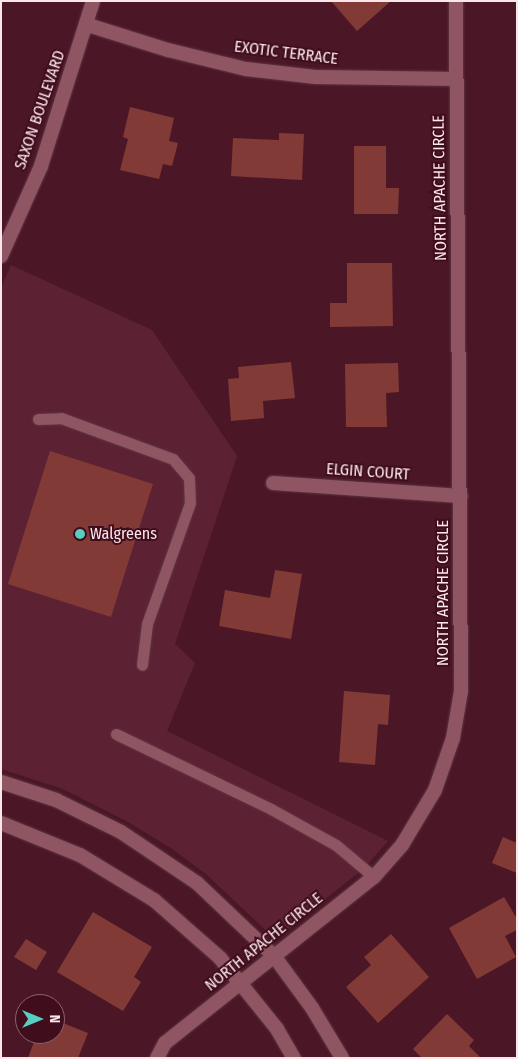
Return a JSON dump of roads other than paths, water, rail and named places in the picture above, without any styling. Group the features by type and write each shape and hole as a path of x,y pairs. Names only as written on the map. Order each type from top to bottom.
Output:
{"street":[{"name":"SAXON BOULEVARD","path":"1,256 41,166 88,25 93,1"},
{"name":"NORTH APACHE CIRCLE","path":"157,1058 165,1043 374,876 402,845 435,790 453,738 461,692 456,1"},
{"name":"EXOTIC TERRACE","path":"88,25 168,50 246,69 316,77 456,79"},
{"name":"ELGIN COURT","path":"273,483 461,496"},
{"path":"1,782 56,800 162,857 229,911 274,956 312,1008 342,1058"},
{"path":"1,823 80,855 154,900 220,958 277,1029 294,1058"}],"lane":[{"path":"38,419 61,418 174,459 189,478 190,503 147,624 142,665"},
{"path":"116,734 279,813 336,846 374,876"}],"place":[{"name":"Walgreens","path":"80,534"}]}
